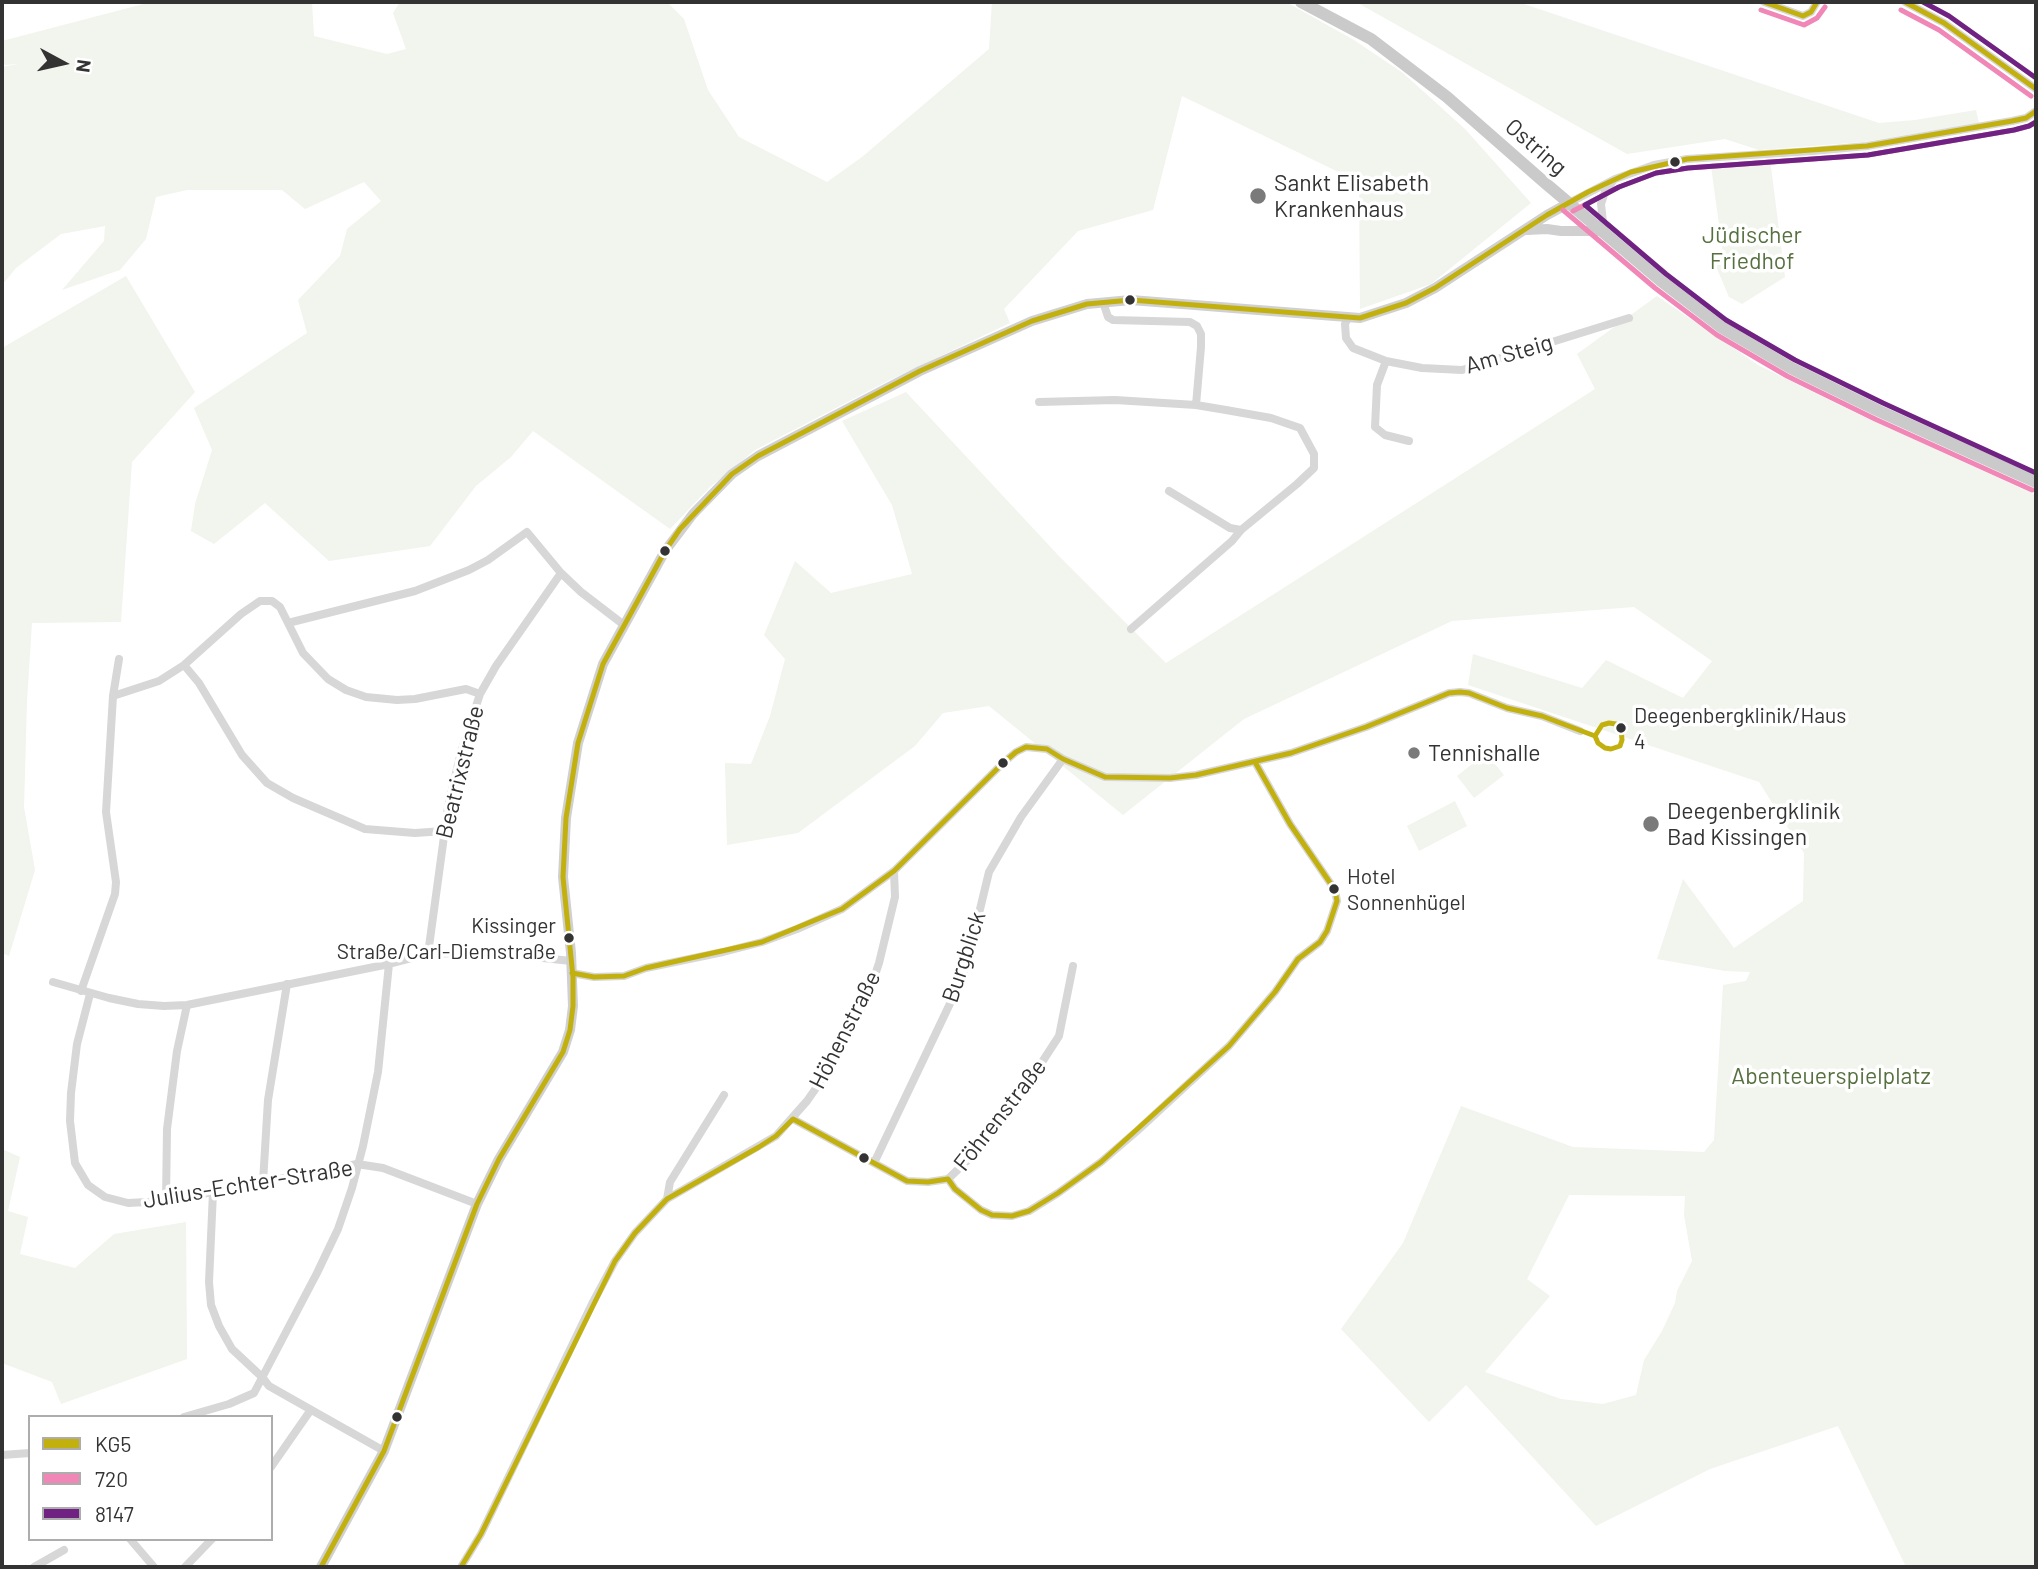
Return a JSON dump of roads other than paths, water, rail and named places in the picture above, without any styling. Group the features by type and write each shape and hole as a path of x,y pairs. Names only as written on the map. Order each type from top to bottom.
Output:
{"main road":[{"name":"Ostring","path":"1301,2 1371,39 1447,97 1661,281 1721,327 1791,368 2036,482"}],"street":[{"path":"1764,2 1803,16 1811,12 1817,2"},
{"path":"1905,2 1944,23 2036,89"},
{"path":"321,1567 384,1451 477,1204 499,1159 563,1052 570,1030 573,1006 572,967 563,877 566,818 573,766 588,704 603,664 680,529 732,474 758,456 920,371 1032,321 1087,304 1131,300 1360,318 1406,303 1435,288 1547,215 1615,179 1654,165 1687,159 1867,146 2012,121 2026,118 2036,111"},
{"path":"1524,230 1604,231 1601,204 1605,192 1615,179"},
{"path":"1103,302 1108,317 1112,320 1190,322 1197,326 1201,334 1201,347 1196,405"},
{"name":"Am Steig","path":"1348,318 1345,324 1346,338 1353,348 1386,361 1422,368 1462,370 1629,317"},
{"path":"1386,361 1377,385 1375,427 1385,435 1409,441"},
{"path":"1039,402 1115,400 1196,405 1293,424 1300,428 1314,454 1314,468 1131,629"},
{"path":"1169,491 1230,528 1241,530"},
{"path":"288,623 415,591 458,575 488,560 527,532 561,573 624,625"},
{"name":"Beatrixstraße","path":"428,954 444,831 461,752 480,694 496,666 561,573"},
{"path":"113,696 159,681 184,665 260,600 272,601 280,607 303,653 328,679 346,690 366,697 397,700 466,689 480,694"},
{"name":"Julius-Echter-Straße","path":"119,659 113,696 106,812 116,882 115,894 85,992 71,1093 70,1121 75,1163 88,1185 104,1197 128,1203 166,1201 357,1164 383,1168 477,1204"},
{"path":"184,665 199,683 242,755 267,783 293,798 365,829 415,834 444,831"},
{"path":"52,982 138,1004 164,1006 287,985 428,954 487,952 572,967 594,977 624,975 762,942 842,909 894,871 1016,752 1026,747 1047,749 1105,777 1170,778 1196,775 1255,762 1320,743 1449,693 1460,692 1507,708 1542,716 1580,731"},
{"name":"Burgblick","path":"874,1163 960,981 967,963 989,872 1021,817 1063,759"},
{"path":"948,1179 955,1189 981,1210 992,1215 1012,1216 1028,1211 1058,1193 1101,1162 1137,1131 1229,1045 1275,992 1298,959 1320,942 1327,931 1337,901 1335,890 1290,824 1255,762"},
{"name":"Höhenstraße","path":"461,1567 481,1534 592,1304 615,1261 635,1233 667,1199 775,1136 793,1119 830,1068 868,996 879,963 895,897 894,871"},
{"path":"191,1415 229,1404 254,1393 338,1229 363,1146 377,1072 390,964"},
{"name":"Föhrenstraße","path":"793,1119 907,1181 948,1179 972,1156 1020,1097 1059,1036 1073,966"},
{"path":"263,1182 268,1100 287,985"},
{"path":"166,1201 167,1129 177,1051 187,1004"},
{"name":"Höhenstraße","path":"667,1199 670,1182 724,1095"},
{"path":"213,1192 209,1282 211,1304 232,1349 269,1387 384,1451"},
{"path":"273,1464 310,1411"},
{"path":"2,1455 28,1453"},
{"path":"133,1541 154,1567"},
{"path":"185,1567 210,1541"},
{"path":"34,1567 64,1550"}],"place":[{"name":"Sankt Elisabeth Krankenhaus","path":"1258,196"},
{"name":"Deegenbergklinik/Haus 4","path":"1621,728"},
{"name":"Tennishalle","path":"1414,753"},
{"name":"Deegenbergklinik Bad Kissingen","path":"1651,824"},
{"name":"Hotel Sonnenhügel","path":"1334,889"},
{"name":"Kissinger Straße/Carl-Diemstraße","path":"569,938"}],"park label":[{"name":"Jüdischer Friedhof","path":"1752,248"},
{"name":"Abenteuerspielplatz","path":"1831,1076"}]}
